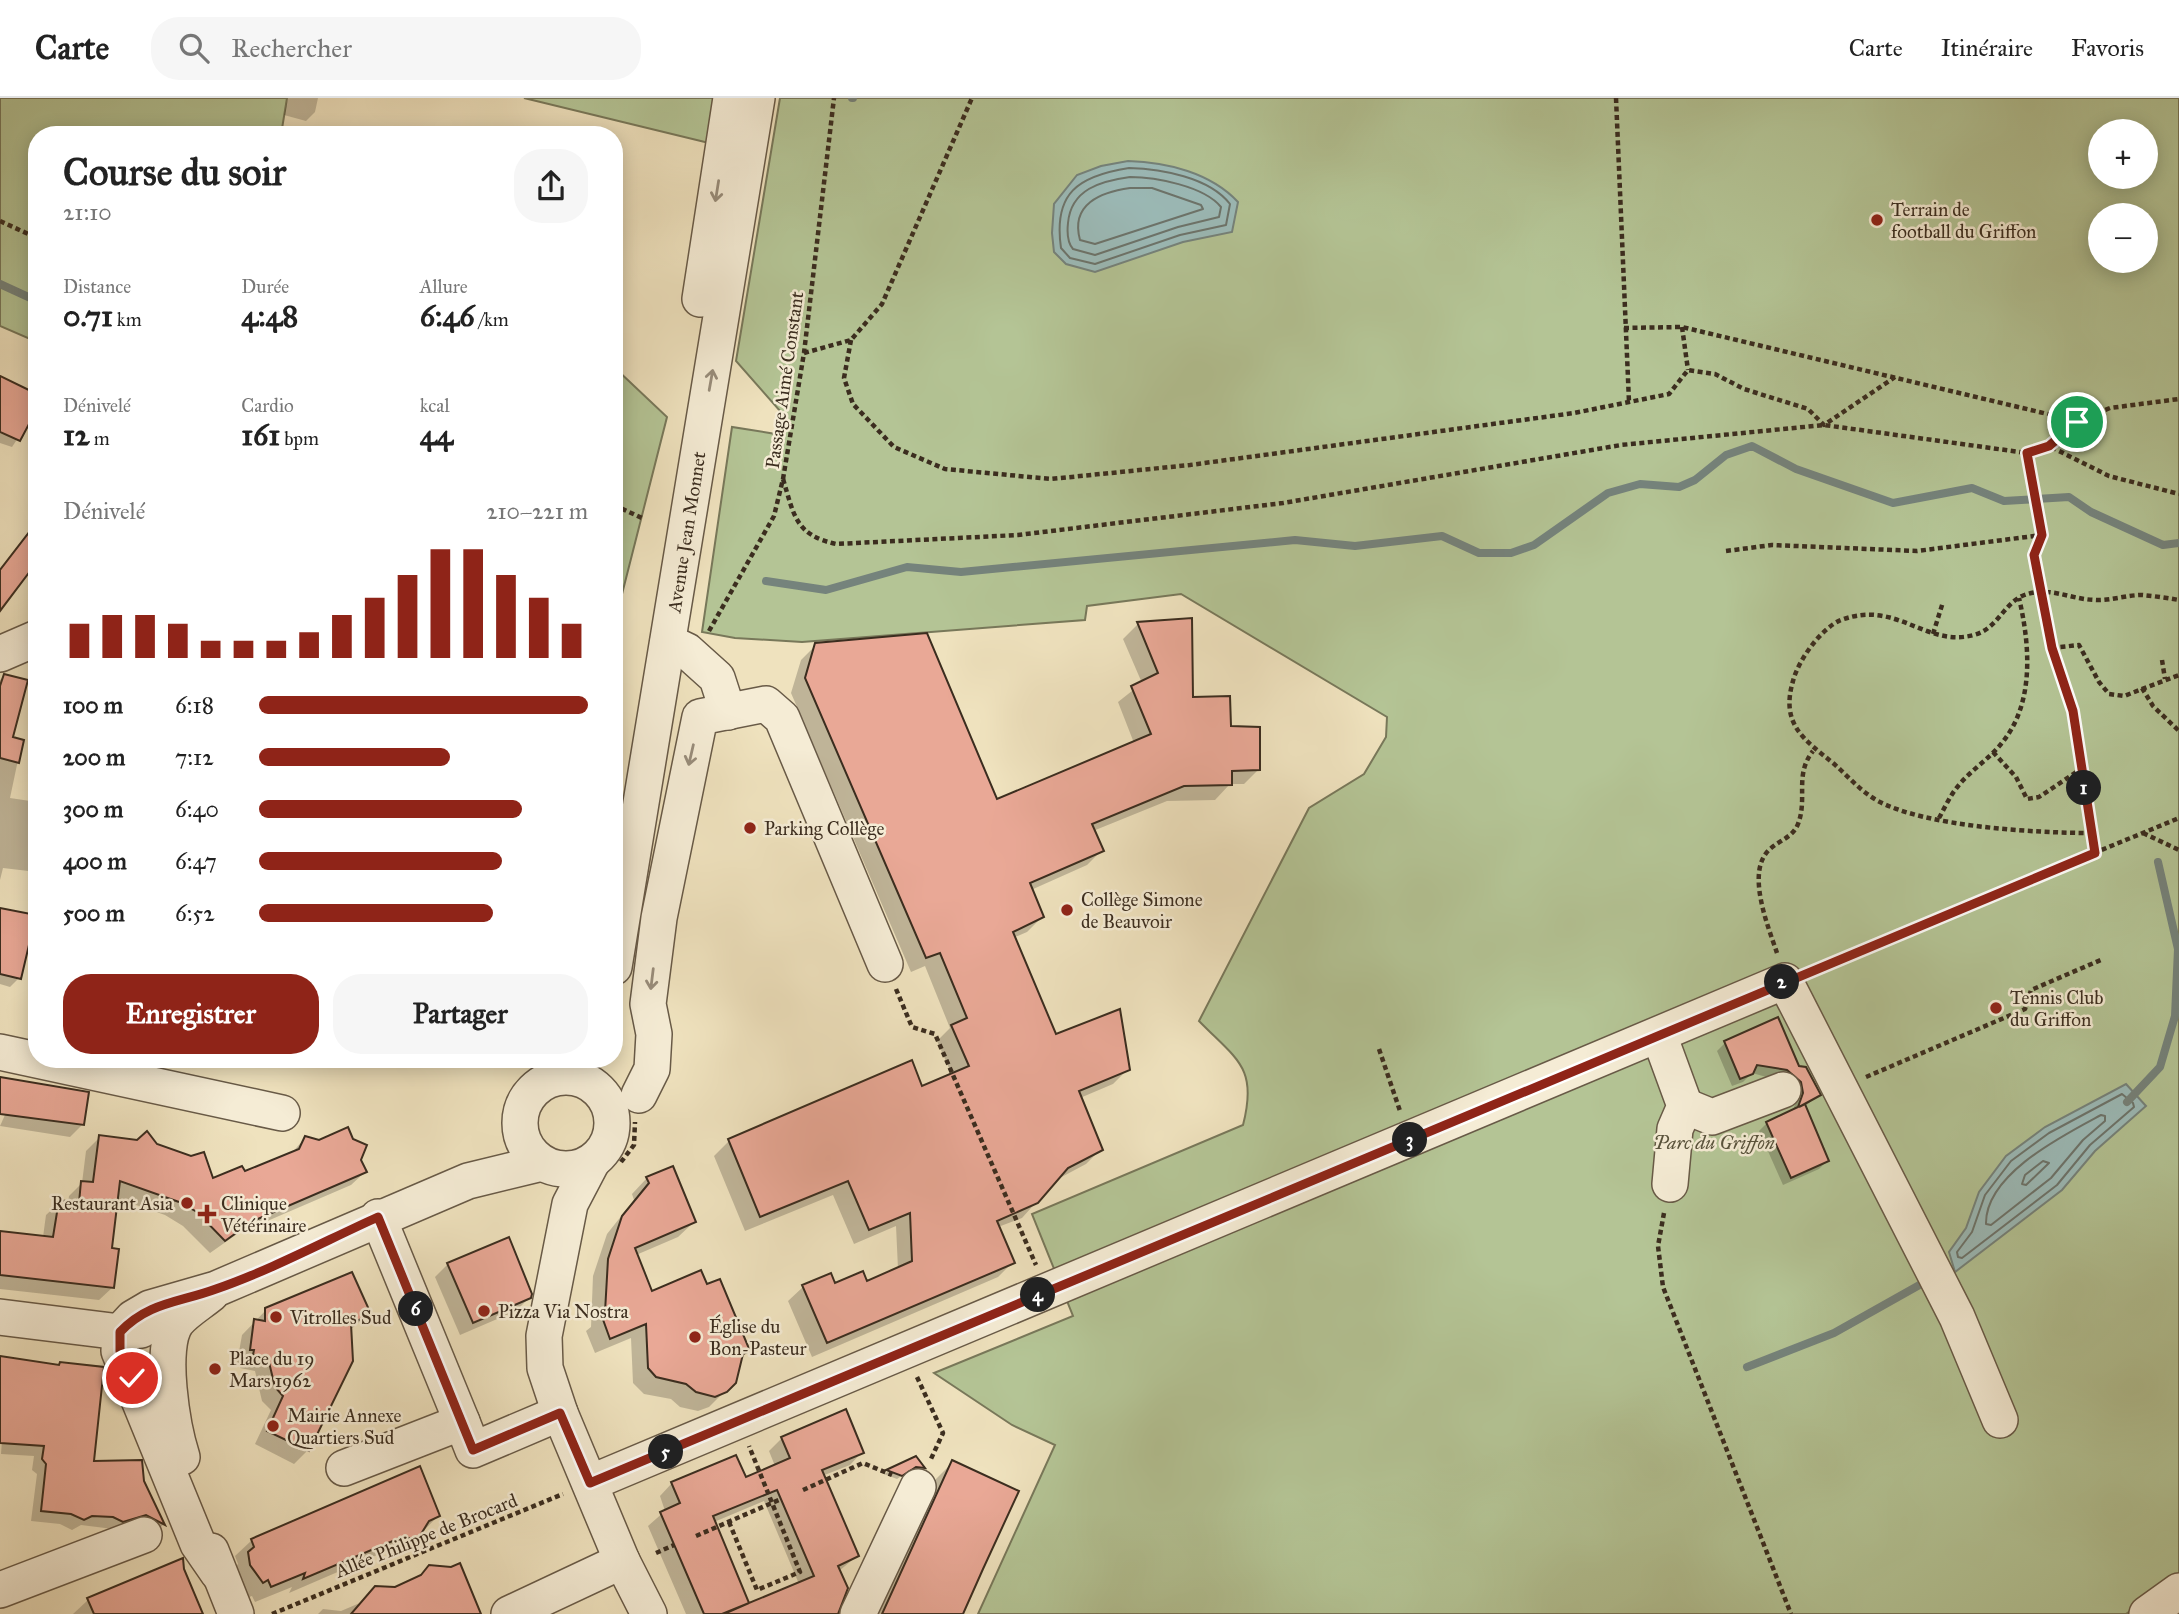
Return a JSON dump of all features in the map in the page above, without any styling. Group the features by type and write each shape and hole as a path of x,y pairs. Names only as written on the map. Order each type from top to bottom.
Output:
{"street":[{"name":"Avenue Jean Monnet","path":"623,802 666,581 742,112"},
{"name":"Avenue Jean Monnet","path":"623,888 687,643 666,581"},
{"path":"0,654 28,642"},
{"path":"687,643 717,678 728,712"},
{"path":"639,1095 652,1069 654,1034 649,1004 659,918 686,773 700,717 766,704 782,718 885,964"},
{"path":"590,1483 739,1423 905,1350 1785,981 1957,1317 2000,1420"},
{"path":"1659,1035 1685,1106 1675,1129 1670,1184"},
{"path":"0,1052 28,1058"},
{"path":"73,1068 282,1114"},
{"path":"218,1573 198,1544 120,1351 120,1332 133,1318 150,1308 216,1289 378,1217 468,1181 546,1166 579,1168 592,1162 603,1152 610,1139 612,1124 604,1097 603,1068"},
{"path":"468,1181 520,1127 527,1098 559,1069 594,1086 604,1097"},
{"path":"1685,1106 1712,1117 1783,1090"},
{"path":"520,1127 527,1148 546,1166 570,1204"},
{"path":"592,1162 570,1204 544,1336 545,1368 560,1413 622,1561 649,1614"},
{"path":"378,1217 473,1450 560,1413"},
{"path":"0,1317 120,1332 176,1324 216,1289"},
{"path":"172,1426 168,1359 176,1324"},
{"path":"120,1332 146,1372 172,1426 218,1573 236,1614"},
{"path":"344,1468 462,1422"},
{"path":"858,1614 918,1488"},
{"path":"0,1590 144,1535"},
{"path":"510,1613 622,1561"},
{"path":"2147,1614 2179,1591"}],"path":[{"name":"Passage Aimé Constant","path":"687,643 714,627 774,516 783,480 804,353 834,98"},
{"path":"972,98 882,304 851,340 844,378 853,404 894,447 945,469 1051,479 1190,465 1574,413 1669,394 1688,370 1682,327"},
{"path":"1616,98 1629,402"},
{"path":"0,221 28,234"},
{"path":"1624,328 1682,327 2077,422"},
{"path":"804,353 851,340"},
{"path":"1688,370 1715,374 1744,389 1808,409 1824,425"},
{"path":"1824,425 1895,377"},
{"path":"783,480 795,517 814,539 836,544 1018,536 1283,503 1621,445 1824,425 2027,453 2049,446 2077,422 2110,408 2179,399"},
{"path":"2049,446 2109,475 2179,494"},
{"path":"2027,453 2042,535 2034,555 2052,648 2073,711 2095,853"},
{"path":"623,509 644,519"},
{"path":"1726,551 1772,545 1917,551 2042,535"},
{"path":"2092,833 2035,833 1911,813 1878,801 1813,751 1799,735 1791,714 1790,691 1796,671 1822,634 1839,620 1865,614 1894,616 1933,634 1952,638 1975,635 1993,627 2019,598 2041,590 2094,600 2141,595 2179,600"},
{"path":"1939,818 1956,788 2003,742 2021,709 2028,659 2026,629 2019,598"},
{"path":"1933,634 1943,602"},
{"path":"2052,648 2079,645 2099,682 2109,694 2124,696 2179,674"},
{"path":"2162,660 2165,679"},
{"path":"2142,688 2153,706 2179,731"},
{"path":"1813,751 1803,763 1798,823 1791,834 1768,850 1759,868 1761,901 1785,981 2179,818"},
{"path":"1993,752 2016,777 2027,799 2039,797 2081,769"},
{"path":"2143,833 2179,850"},
{"path":"1840,1088 2025,1009 2031,990 2103,959"},
{"path":"885,964 912,1027 935,1034 1047,1291"},
{"path":"1379,1049 1382,1065 1412,1139"},
{"path":"1670,1184 1658,1247 1662,1287 1791,1614"},
{"path":"803,1490 863,1463 918,1488 943,1433 905,1350"},
{"path":"729,1522 757,1590 800,1572 739,1423"},
{"name":"Allée Philippe de Brocard","path":"272,1614 590,1483"},
{"path":"696,1536 781,1499"},
{"path":"656,1553 674,1545"}],"green space":[{"path":"0,98 287,98 282,126 28,126 28,338 0,326"},
{"path":"524,98 717,98 709,143"},
{"name":"Parc du Griffon","path":"780,98 2179,98 2179,1576 2126,1614 978,1614 1055,1445 1012,1425 934,1373 1073,1316 1032,1214 1243,1125 1248,1090 1246,1077 1234,1056 1199,1021 1309,808 1364,774 1386,737 1387,717 1181,594 1087,606 1085,620 802,642 735,638 702,632 732,427 776,434 781,412 736,361"},
{"path":"623,375 667,417 623,590"}],"water":[{"path":"1128,161 1188,171 1227,192 1238,202 1232,232 1183,242 1095,272 1066,264 1054,252 1054,204 1077,175 1101,166"},
{"path":"2126,1084 2146,1106 2095,1151 2062,1190 1955,1272 1949,1252 1966,1228 1979,1192 2006,1156 2045,1127"}],"building":[{"path":"0,376 28,390 28,426 20,441 0,432"},
{"path":"28,534 28,574 0,611 0,570"},
{"path":"1192,618 1193,697 1230,696 1231,726 1260,727 1260,770 1232,771 1232,785 1184,786 1092,824 1104,851 1030,883 1044,917 1013,932 1056,1034 1120,1009 1130,1070 1079,1091 1103,1150 1068,1168 1038,1203 997,1221 1015,1263 827,1343 802,1285 831,1273 835,1283 863,1271 867,1281 912,1261 910,1213 869,1230 848,1181 760,1217 728,1139 912,1060 922,1086 969,1066 951,1025 967,1018 940,953 926,958 805,678 815,643 927,633 997,799 1151,734 1131,686 1158,673 1137,622"},
{"path":"4,674 28,680 13,737 24,740 19,763 0,758 0,686"},
{"path":"0,908 28,913 28,949 21,979 0,974"},
{"path":"1778,1017 1799,1066 1806,1067 1821,1095 1799,1107 1805,1104 1829,1161 1791,1178 1766,1122 1798,1107 1803,1093 1801,1082 1787,1070 1757,1065 1753,1074 1740,1079 1724,1041"},
{"path":"0,1077 89,1092 84,1125 0,1114"},
{"path":"348,1127 353,1139 367,1145 361,1160 367,1172 253,1221 225,1241 197,1212 179,1202 120,1181 112,1248 119,1249 114,1288 0,1275 0,1231 53,1237 59,1200 79,1203 81,1181 93,1182 99,1135 137,1140 147,1131 157,1144 191,1156 204,1152 213,1178 242,1166 245,1171 299,1149 305,1136 319,1140"},
{"path":"673,1166 696,1222 635,1248 652,1291 701,1270 707,1284 720,1279 750,1351 743,1354 736,1383 727,1392 715,1397 696,1392 686,1384 656,1377 648,1368 646,1324 610,1339 601,1314 605,1312 608,1259 622,1216 649,1183 646,1177"},
{"path":"509,1237 532,1294 531,1298 473,1323 447,1263"},
{"path":"352,1272 371,1314 351,1324 353,1361 309,1451 267,1431 283,1396 275,1387 268,1358 253,1355 254,1350 250,1350 254,1319 265,1321 265,1308"},
{"path":"0,1356 59,1365 60,1362 104,1367 94,1461 142,1460 144,1481 165,1525 146,1515 123,1522 113,1517 92,1516 84,1520 71,1514 41,1511 46,1464 42,1459 44,1446 0,1443"},
{"path":"846,1409 864,1453 822,1470 859,1556 838,1566 848,1588 838,1614 724,1614 749,1603 722,1614 704,1614 660,1512 680,1503 671,1482 736,1455 746,1477 790,1458 781,1437","holes":["777,1490 814,1576 749,1603 713,1516"]},
{"path":"916,1456 925,1468 916,1467 902,1476 886,1470"},
{"path":"952,1460 1019,1491 963,1614 882,1614"},
{"path":"420,1466 440,1516 429,1521 418,1539 402,1537 303,1579 305,1573 271,1587 268,1580 263,1583 250,1565 248,1552 254,1547 251,1539"},
{"path":"183,1558 184,1569 203,1614 94,1614 87,1598"},
{"path":"460,1563 481,1614 351,1614 375,1586 395,1587 421,1575 429,1565 451,1567"}],"waterway":[{"path":"0,284 28,297"},
{"path":"766,581 826,590 907,567 961,572 1295,540 1355,546 1442,536 1479,553 1511,553 1534,545 1608,493 1640,484 1679,487 1695,480 1726,455 1752,446 1796,469 1893,503 1972,488 2004,501 2069,497 2091,512 2163,545 2179,543"},
{"path":"2127,1102 2160,1067 2175,1016 2178,949 2158,862"},
{"path":"1747,1367 1834,1333 1923,1283"}],"place":[{"name":"Terrain de football du Griffon","path":"1877,220"},
{"name":"Parking Collège","path":"750,828"},
{"name":"Collège Simone de Beauvoir","path":"1067,910"},
{"name":"Tennis Club du Griffon","path":"1996,1008"},
{"name":"Restaurant Asia","path":"187,1203"},
{"name":"Clinique Vétérinaire","path":"207,1214"},
{"name":"Pizza Via Nostra","path":"484,1311"},
{"name":"Vitrolles Sud","path":"276,1317"},
{"name":"Église du Bon-Pasteur","path":"695,1337"},
{"name":"Place du 19 Mars 1962","path":"215,1369"},
{"name":"Mairie Annexe Quartiers Sud","path":"273,1426"}],"route":[{"path":"132,1378 120,1351 120,1332 133,1318 150,1308 216,1289 378,1217 473,1450 560,1413 590,1483 739,1423 905,1350 2095,853 2073,711 2052,648 2034,555 2042,535 2027,453 2049,446 2077,422"}]}
